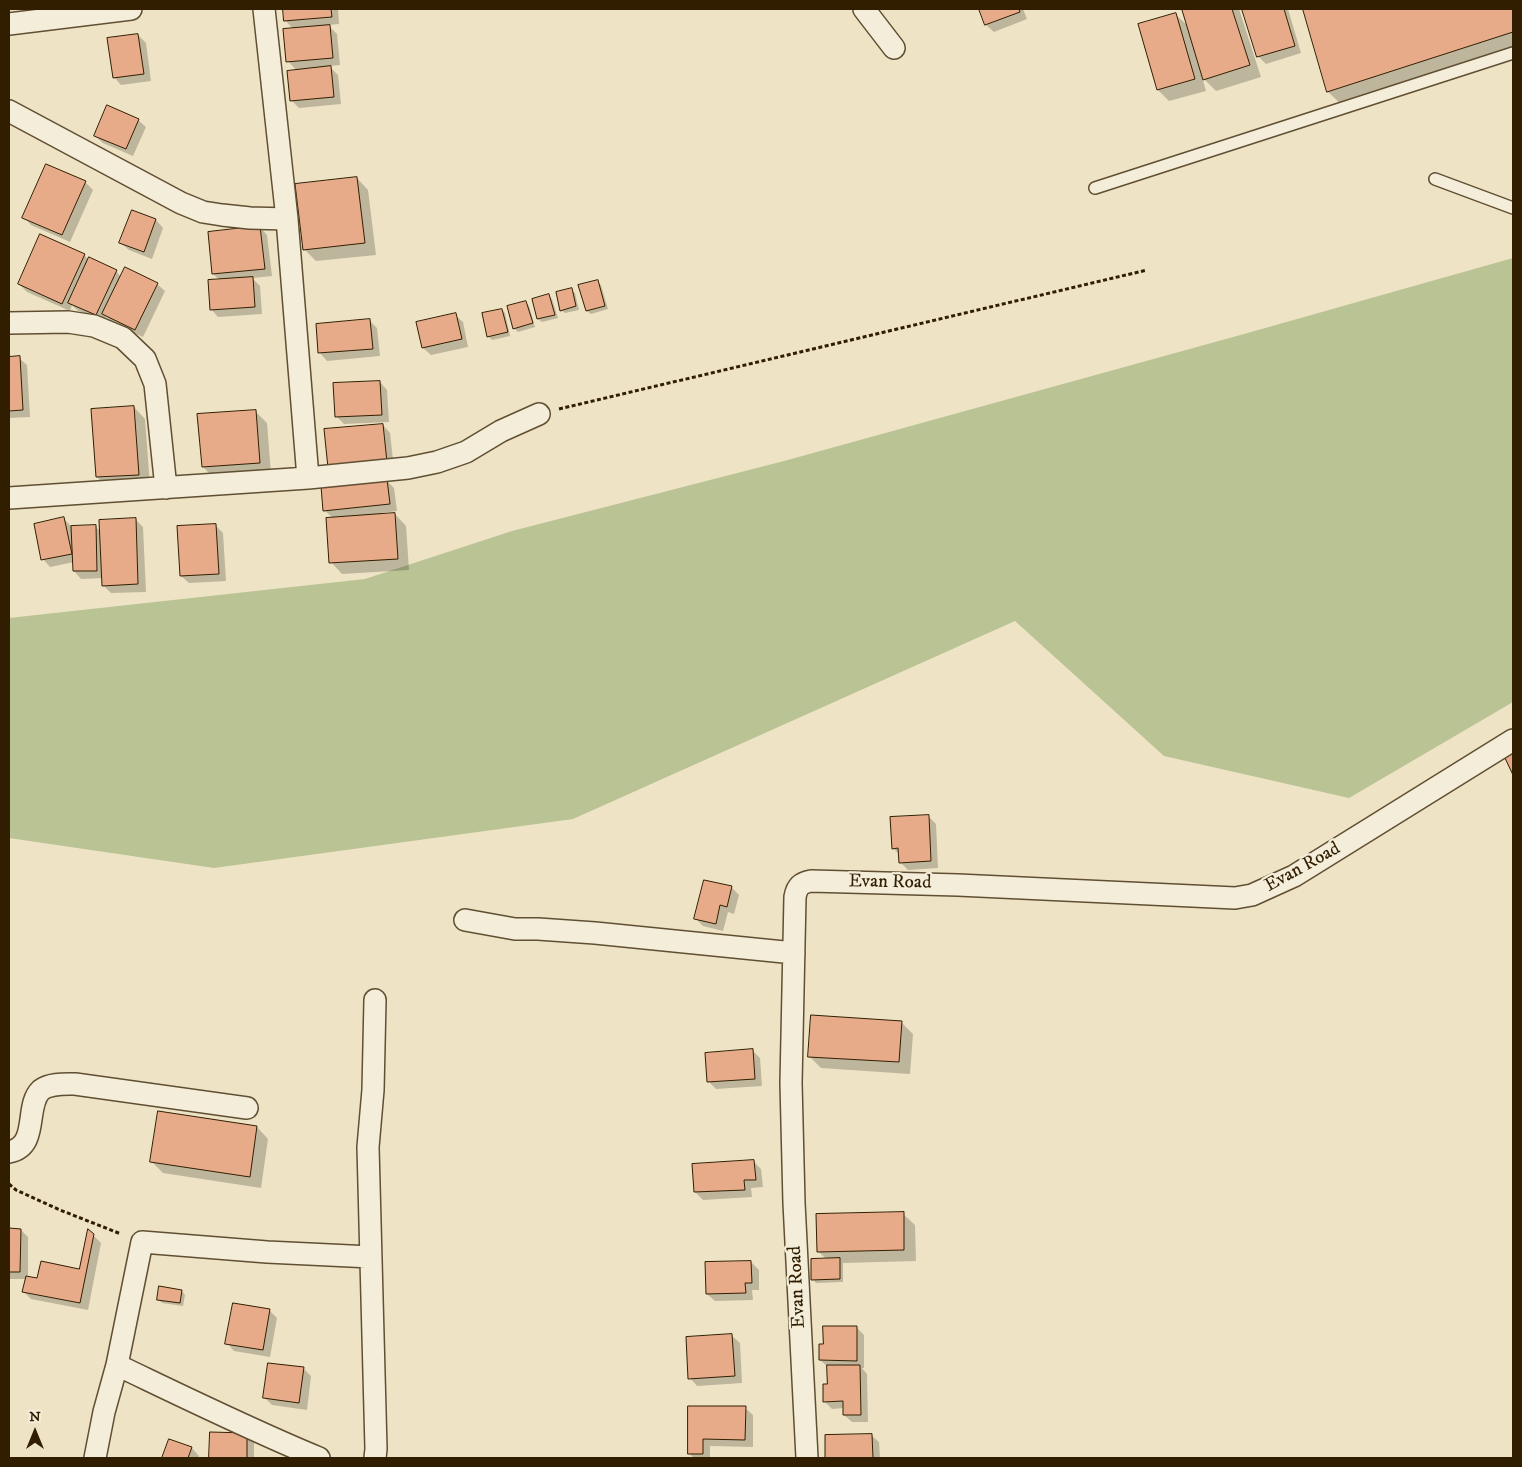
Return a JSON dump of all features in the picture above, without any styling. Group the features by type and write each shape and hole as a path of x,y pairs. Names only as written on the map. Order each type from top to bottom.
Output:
{"street":[{"path":"9,24 131,9"},
{"path":"264,9 287,219 308,478"},
{"path":"864,9 894,48"},
{"path":"9,111 181,203 203,212 250,218 287,219"},
{"path":"9,323 68,322 94,326 124,338 145,359 155,384 166,488"},
{"path":"9,498 308,478 408,468 437,462 466,452 501,431 539,414"},
{"name":"Evan Road","path":"807,1458 795,1213 791,1083 795,897 799,885 811,881 968,885 1235,898 1252,895 1294,876 1513,740"},
{"path":"465,920 514,929 595,933 794,953"},
{"path":"375,1000 373,1090 368,1147 375,1458"},
{"path":"9,1152 20,1148 26,1140 36,1098 42,1090 52,1086 75,1084 247,1108"},
{"path":"95,1458 104,1412 117,1366 142,1242 267,1252 371,1257"},
{"path":"117,1366 261,1434 319,1458"}],"lane":[{"path":"1095,188 1513,53"},
{"path":"1435,179 1513,208"}],"path":[{"path":"539,414 1147,270"},
{"path":"9,1184 16,1190 60,1210 142,1242"}],"green space":[{"path":"1513,258 1513,702 1349,798 1164,756 1015,621 573,819 214,868 9,838 9,618 365,579 512,531 784,461"}],"building":[{"path":"283,9 331,9 332,17 284,21"},
{"path":"979,9 1019,9 1020,12 985,25"},
{"path":"1232,9 1250,65 1203,80 1182,10"},
{"path":"1242,9 1284,9 1295,46 1257,57"},
{"path":"1303,9 1513,9 1513,32 1327,92"},
{"path":"1176,13 1195,79 1157,90 1138,24"},
{"path":"330,25 333,58 286,62 283,29"},
{"path":"138,34 144,74 113,78 107,38"},
{"path":"331,66 334,97 290,101 287,71"},
{"path":"107,105 139,119 126,149 94,136"},
{"path":"46,164 86,181 62,235 22,218"},
{"path":"357,177 365,243 303,250 295,184"},
{"path":"132,210 156,219 144,252 119,243"},
{"path":"260,226 265,269 212,274 208,232"},
{"path":"40,234 85,254 62,304 18,284"},
{"path":"89,257 117,270 96,315 68,303"},
{"path":"125,267 158,283 135,330 102,314"},
{"path":"253,277 255,307 210,310 208,280"},
{"path":"598,280 605,306 586,311 578,285"},
{"path":"572,288 576,306 560,311 556,292"},
{"path":"549,294 555,315 537,319 532,299"},
{"path":"526,301 533,323 513,329 507,306"},
{"path":"502,309 508,332 487,337 482,313"},
{"path":"456,313 462,339 422,348 416,322"},
{"path":"370,319 373,349 318,353 316,324"},
{"path":"20,356 23,410 9,411 9,357"},
{"path":"380,381 382,415 335,417 333,383"},
{"path":"134,406 139,475 96,477 91,409"},
{"path":"256,410 260,463 202,467 197,414"},
{"path":"383,424 387,462 328,468 324,429"},
{"path":"387,479 390,504 323,511 321,486"},
{"path":"395,513 398,559 329,563 326,518"},
{"path":"64,517 72,554 41,560 34,524"},
{"path":"136,518 138,584 102,586 99,520"},
{"path":"216,524 219,574 180,576 177,526"},
{"path":"96,525 97,571 73,571 71,526"},
{"path":"1513,752 1513,775 1504,756"},
{"path":"929,815 931,861 899,863 898,848 892,849 890,817"},
{"path":"704,880 732,886 727,907 720,905 716,924 694,919"},
{"path":"811,1015 902,1021 899,1062 808,1057"},
{"path":"753,1049 755,1079 707,1082 705,1053"},
{"path":"158,1111 257,1126 250,1177 150,1162"},
{"path":"754,1160 756,1180 744,1180 745,1190 694,1192 692,1164"},
{"path":"904,1212 904,1250 817,1252 816,1214"},
{"path":"9,1228 21,1229 20,1272 9,1272"},
{"path":"88,1229 94,1234 80,1303 22,1292 26,1276 37,1278 41,1261 79,1269"},
{"path":"840,1258 840,1279 811,1280 811,1259"},
{"path":"751,1261 752,1283 745,1283 746,1293 706,1294 705,1262"},
{"path":"159,1286 182,1290 180,1303 157,1300"},
{"path":"233,1303 270,1309 263,1350 225,1344"},
{"path":"823,1326 857,1326 857,1361 819,1360 819,1344 823,1344"},
{"path":"732,1334 735,1376 688,1379 686,1337"},
{"path":"268,1363 304,1367 299,1403 263,1398"},
{"path":"827,1365 860,1365 861,1415 843,1415 843,1401 823,1402 823,1384 827,1384"},
{"path":"688,1406 746,1406 745,1440 703,1439 703,1454 688,1454"},
{"path":"210,1432 247,1433 247,1458 209,1458"},
{"path":"872,1434 873,1458 825,1458 825,1435"},
{"path":"169,1439 192,1447 188,1458 162,1458"}]}
